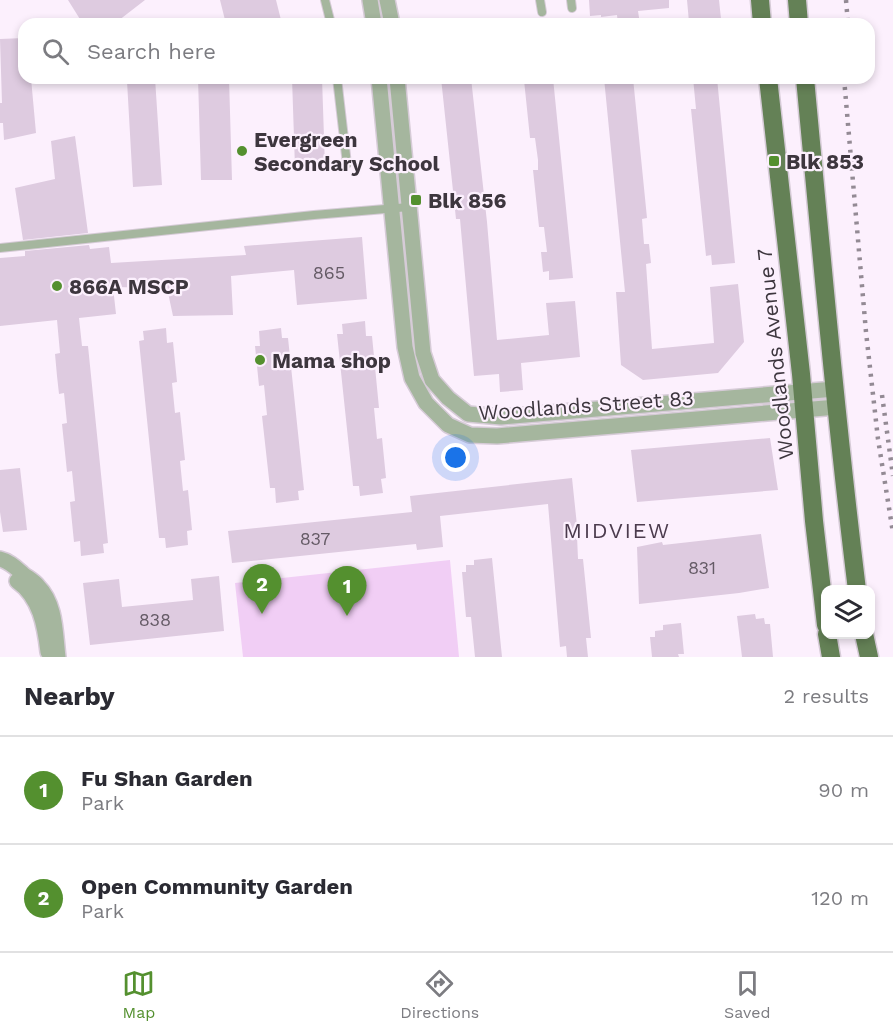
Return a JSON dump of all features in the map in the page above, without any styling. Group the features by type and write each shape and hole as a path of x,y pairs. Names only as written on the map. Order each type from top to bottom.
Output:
{"main road":[{"path":"760,0 762,18"},
{"path":"797,0 798,18"},
{"name":"Woodlands Avenue 7","path":"769,84 803,390 821,587"},
{"path":"806,84 821,258 856,585"},
{"path":"828,639 831,657"},
{"path":"865,639 869,657"}],"street":[{"path":"370,0 373,18"},
{"path":"387,0 391,18"},
{"name":"Woodlands Street 83","path":"380,84 405,347 412,378 426,403 448,425 470,435 497,436 837,407"},
{"name":"Woodlands Street 83","path":"398,84 423,353 432,380 448,398 468,414 501,417 836,388"},
{"path":"0,559 7,561 39,587 46,598 54,619 58,657"},
{"path":"0,568 31,593 42,615 48,657"}],"lane":[{"path":"325,0 330,18"},
{"path":"540,0 542,12"},
{"path":"338,84 347,164"},
{"path":"0,248 409,207"},
{"path":"593,410 595,428"}],"shaded area":[{"path":"450,560 459,657 243,657 235,583"}],"building":[{"path":"68,0 145,0 122,18 79,18"},
{"path":"220,0 276,0 280,18 224,18"},
{"path":"589,0 669,0 669,8 638,11 639,18 617,18 617,15 590,16"},
{"path":"687,0 719,0 721,18 689,18"},
{"path":"18,38 18,84 32,84 36,133 4,140 3,123 0,123 0,103 2,103 0,39"},
{"path":"127,84 155,84 162,185 133,187"},
{"path":"198,84 229,84 232,180 201,180"},
{"path":"292,84 322,84 325,167 295,168"},
{"path":"442,84 472,84 497,340 549,335 546,303 575,301 580,357 521,363 523,390 500,392 499,374 474,376 460,219 456,219"},
{"path":"524,84 554,84 573,278 549,280 549,271 543,272 541,252 547,252 544,227 539,227 533,170 538,170 535,138 530,138"},
{"path":"605,84 634,84 647,218 642,219 644,244 649,244 651,263 646,264 652,349 714,343 710,287 738,284 744,342 718,373 643,380 621,365 616,292 625,292"},
{"path":"694,84 718,84 735,263 712,265 711,255 706,256 691,109 696,109"},
{"path":"75,136 88,233 23,240 15,188 55,179 51,141"},
{"path":"362,237 367,299 297,305 294,270 231,276 233,315 173,316 167,288 113,287 116,314 79,318 82,346 88,346 108,543 103,544 104,553 81,556 80,541 74,542 70,502 75,501 72,471 67,472 62,424 67,423 64,393 59,394 57,376 55,354 60,353 57,320 0,326 0,258 25,256 25,251 89,245 90,249 109,247 111,263 246,255 244,246"},
{"path":"365,321 366,336 372,336 379,408 374,408 377,439 382,438 386,478 381,479 383,493 360,496 359,486 353,486 337,334 343,334 342,324"},
{"path":"166,328 167,343 173,342 177,382 172,383 175,413 180,412 185,460 180,461 183,491 188,490 192,530 187,531 188,545 166,548 165,538 159,538 139,341 144,340 143,331"},
{"path":"281,328 282,338 288,338 304,490 298,491 299,500 276,503 275,488 270,488 262,416 267,415 264,385 259,386 255,346 260,346 259,331"},
{"path":"770,438 778,490 637,502 631,450"},
{"path":"20,468 27,530 3,532 0,512 0,470"},
{"path":"572,478 578,559 583,559 591,638 586,638 588,657 567,657 566,646 560,647 548,504 440,516 443,547 417,550 416,544 232,563 228,531 412,512 410,496"},
{"path":"761,534 769,588 639,604 637,547 662,542 663,545"},
{"path":"492,558 502,657 475,657 471,617 466,617 462,572 466,572 466,565 474,565 474,560"},
{"path":"219,576 224,631 90,645 83,583 119,579 122,607 193,600 191,579"},
{"path":"755,614 756,619 764,618 765,624 770,624 773,657 742,657 737,616"},
{"path":"681,623 684,654 678,654 679,657 652,657 650,637 655,637 655,631 663,630 663,625"}],"railway":[{"path":"846,0 848,18"},
{"path":"845,84 866,332 878,439 893,533"},
{"path":"882,395 893,476"}],"place":[{"name":"Evergreen Secondary School","path":"242,151"},
{"name":"Blk 853","path":"774,161"},
{"name":"Blk 856","path":"416,200"},
{"name":"866A MSCP","path":"57,286"},
{"name":"Mama shop","path":"260,360"},
{"name":"Open Community Garden","path":"262,614"},
{"name":"Fu Shan Garden","path":"347,616"}],"district":[{"name":"MIDVIEW","path":"617,530"}]}
